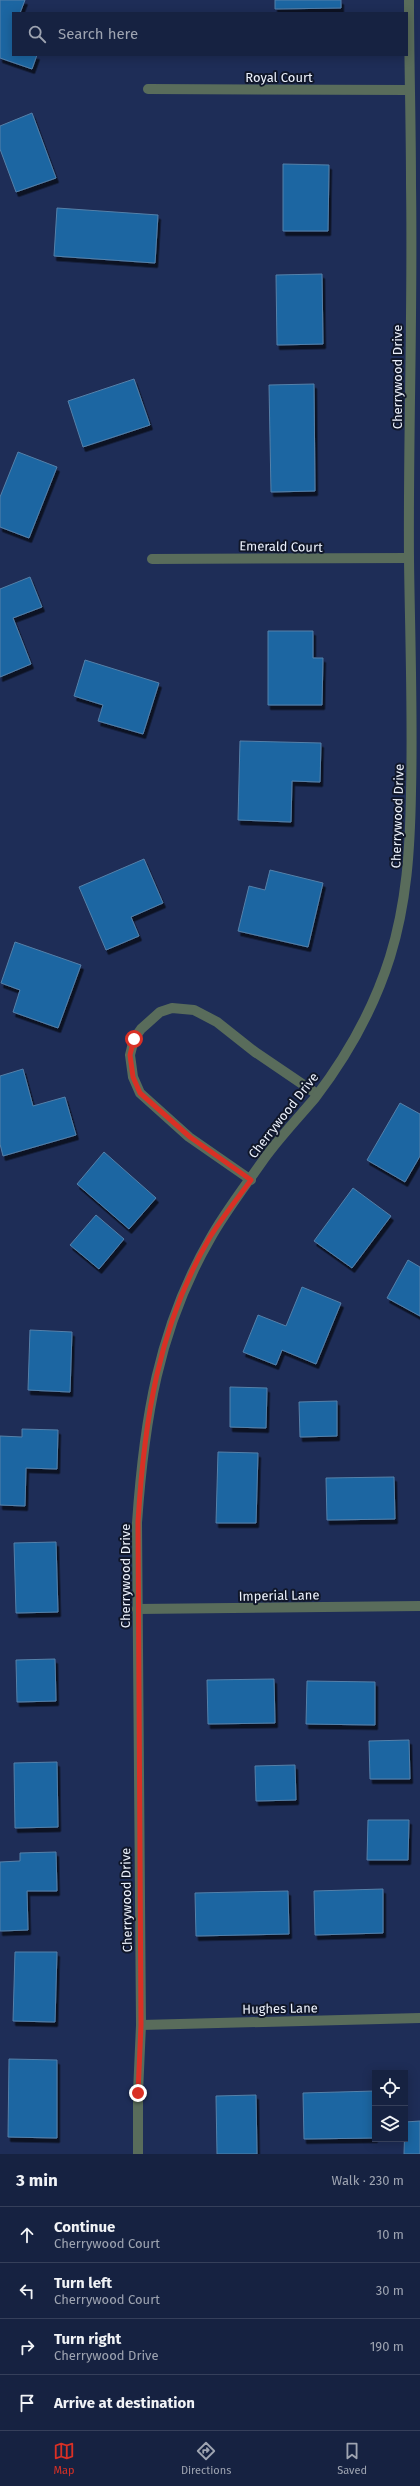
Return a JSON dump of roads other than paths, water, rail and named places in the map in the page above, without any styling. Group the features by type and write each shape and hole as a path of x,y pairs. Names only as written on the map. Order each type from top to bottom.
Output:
{"street":[{"name":"Cherrywood Drive","path":"138,2154 138,2093 141,2025 138,1522 142,1452 149,1406 165,1345 184,1292 210,1237 251,1180 264,1159 317,1094 355,1038 376,994 389,960 403,908 409,861 416,754 409,558 411,184 409,0"},
{"name":"Royal Court","path":"148,89 409,90"},
{"name":"Emerald Court","path":"152,559 409,558"},
{"path":"251,1180 190,1137 140,1093 133,1077 130,1055 134,1039 141,1029 160,1012 172,1008 194,1010 218,1022 254,1052 317,1094"},
{"name":"Imperial Lane","path":"138,1609 420,1606"},
{"name":"Hughes Lane","path":"141,2025 420,2018"}]}
